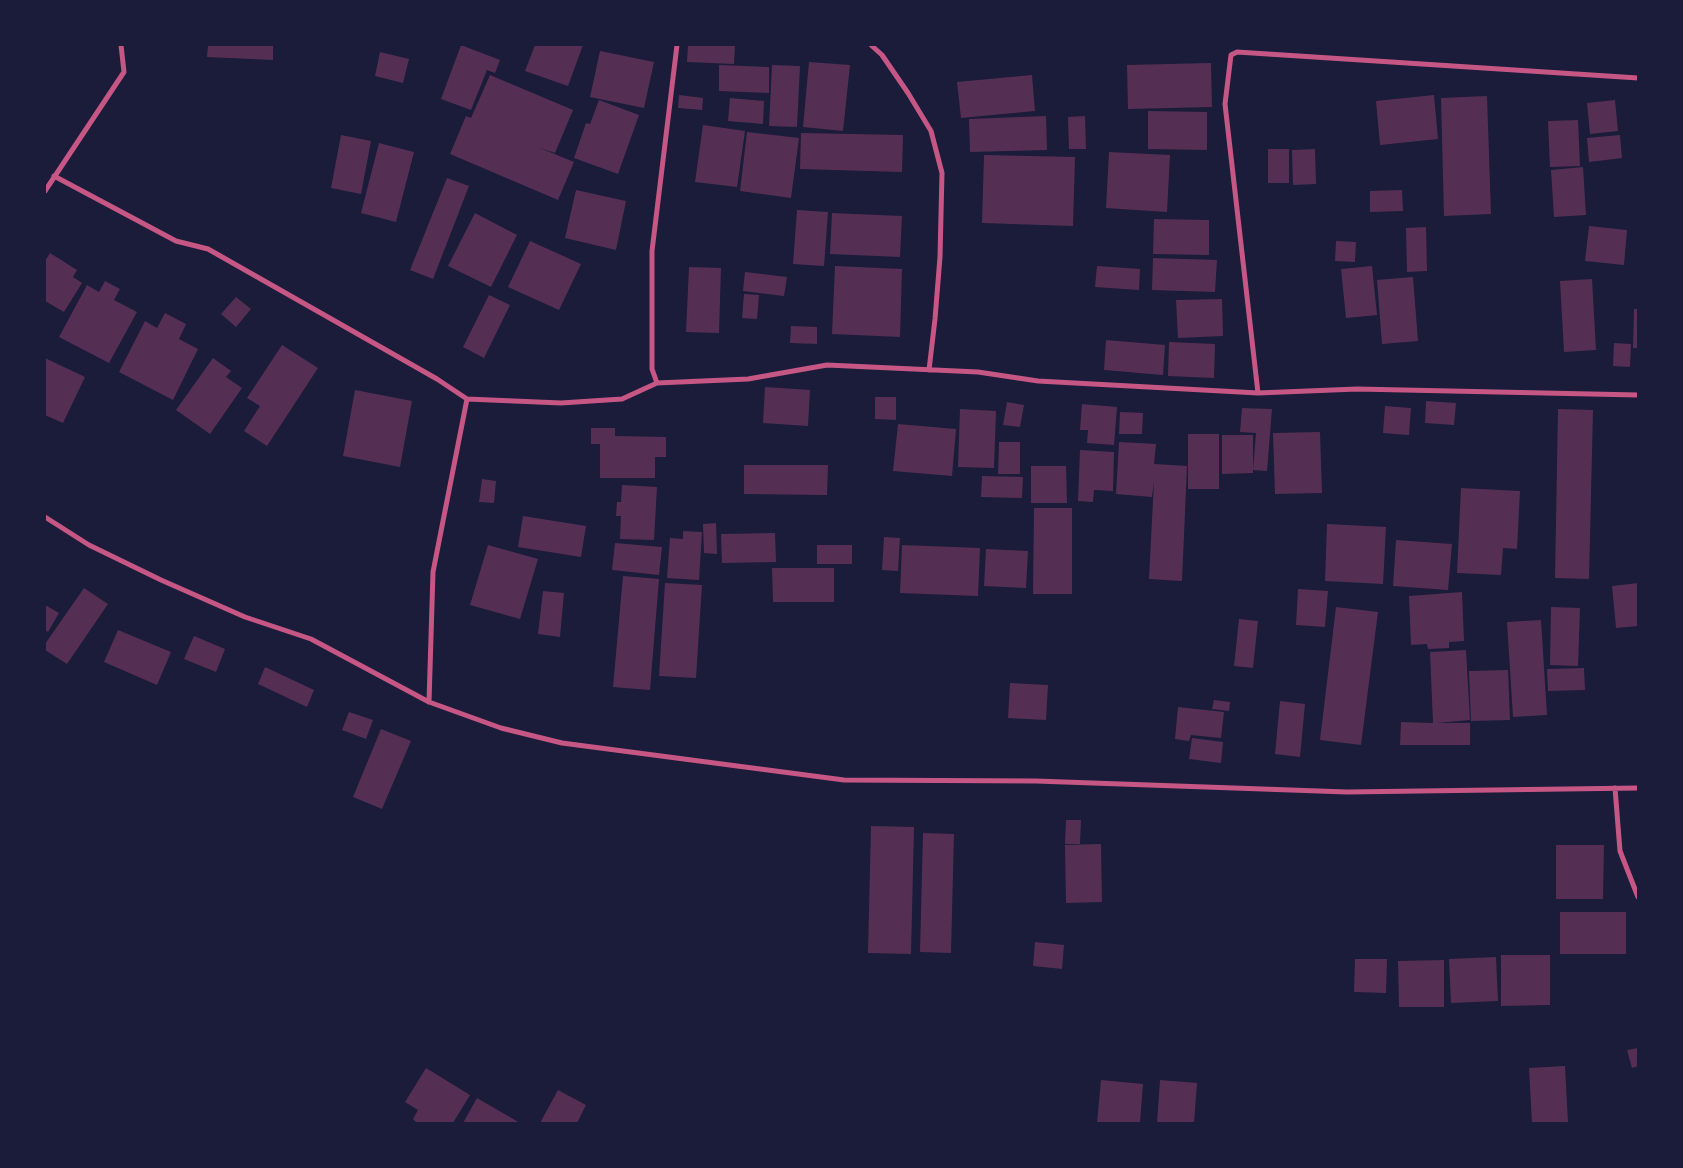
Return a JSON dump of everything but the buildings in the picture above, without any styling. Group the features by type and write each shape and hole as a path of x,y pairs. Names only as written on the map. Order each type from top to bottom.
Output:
{"street":[{"path":"45,191 124,72 121,45"},
{"path":"657,383 652,368 652,251 677,45"},
{"path":"871,45 888,63 931,131 942,174 940,257 929,370"},
{"path":"1258,393 1225,104 1230,55 1237,52 1638,78"},
{"path":"54,176 176,240 208,249 437,379 466,399 561,403 622,399 657,383 748,379 827,365 978,372 1038,381 1258,393 1357,389 1638,395"},
{"path":"429,702 433,572 466,399"},
{"path":"45,517 89,545 161,580 245,617 312,639 429,702 501,728 562,743 844,780 1036,781 1347,792 1638,788"},
{"path":"1615,788 1620,851 1638,897"}]}
